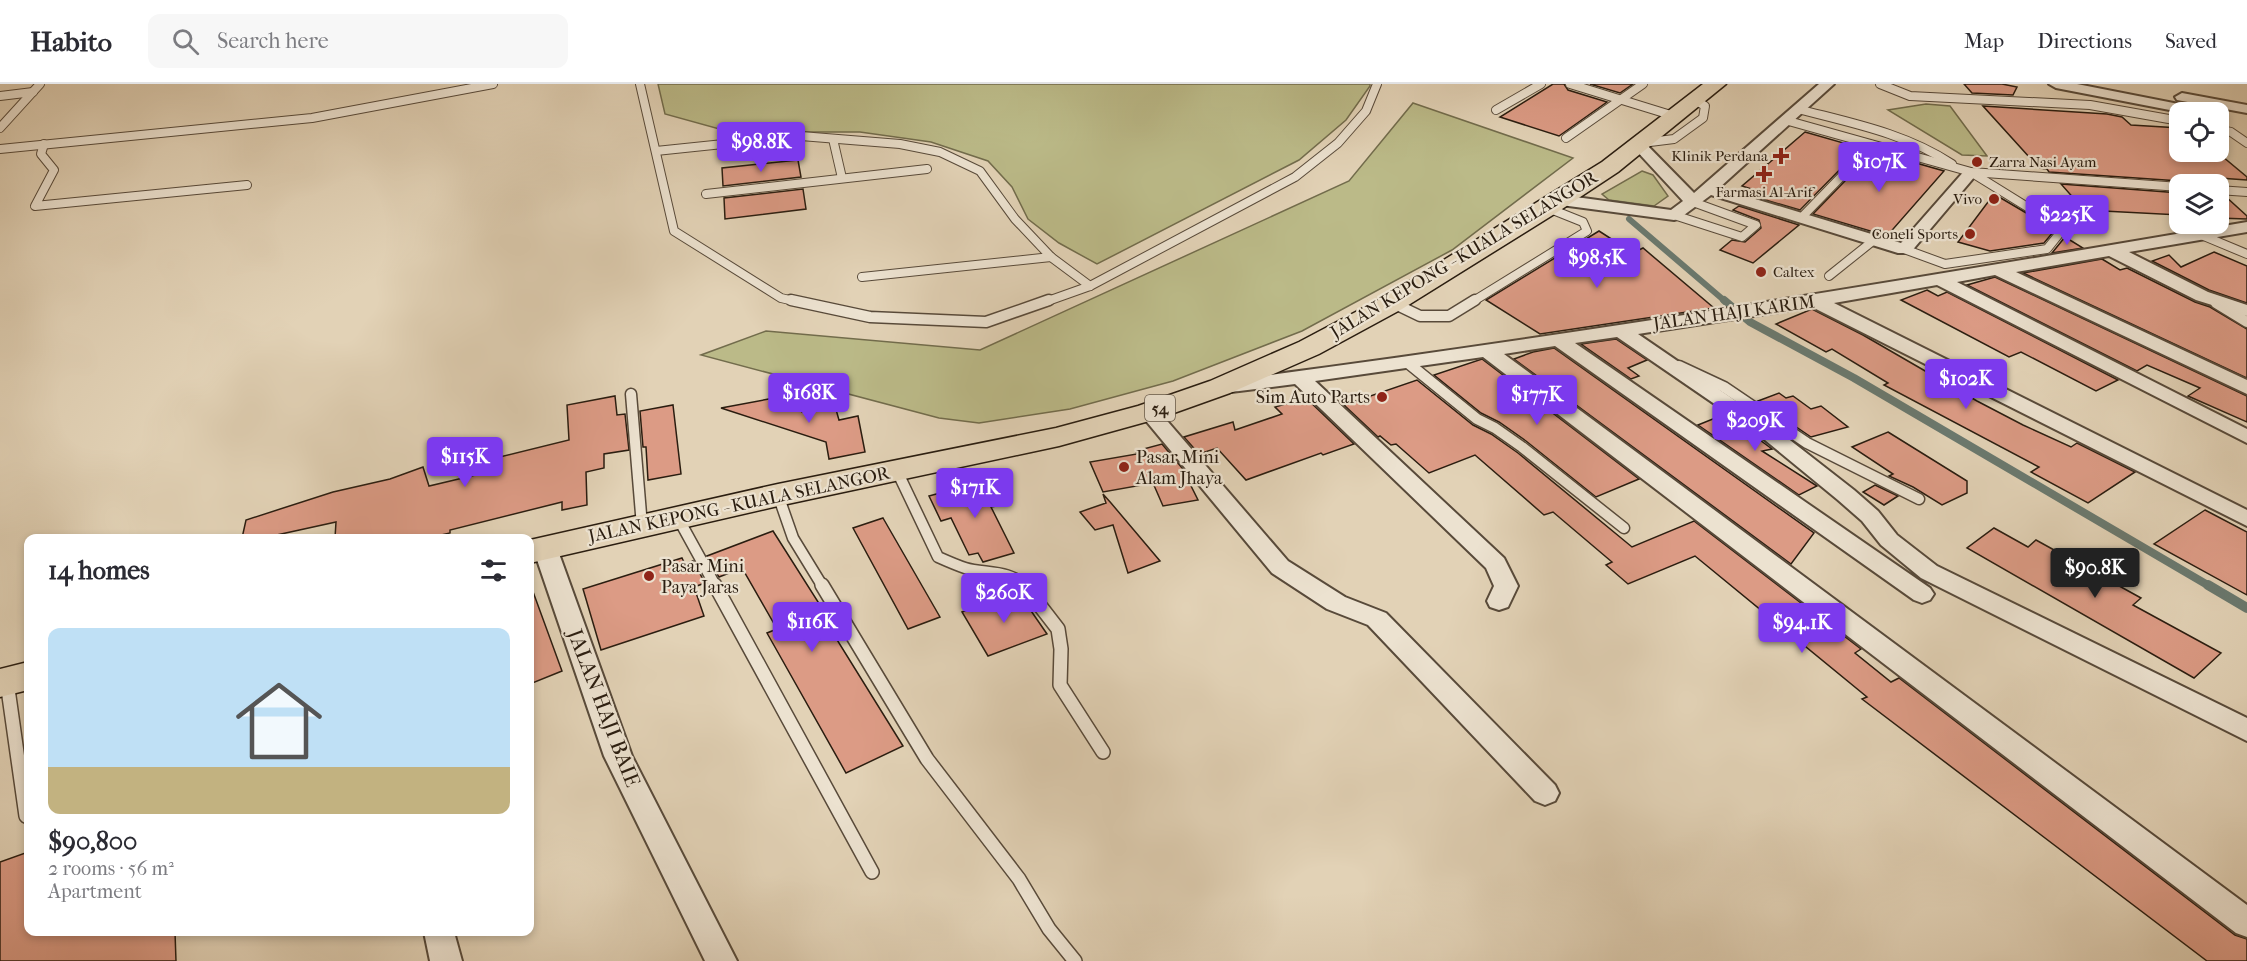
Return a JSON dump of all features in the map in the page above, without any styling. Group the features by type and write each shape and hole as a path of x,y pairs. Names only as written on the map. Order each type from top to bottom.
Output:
{"highway":[{"name":"JALAN KEPONG - KUALA SELANGOR","path":"537,550 778,495 1059,437 1149,412 1220,387 1309,348 1393,303 1555,204 1610,167 1695,100"}],"street":[{"path":"1555,204 1674,215 1693,202 1827,84"},
{"path":"2056,84 2119,103 2169,106"},
{"path":"2116,84 2178,102"},
{"path":"2229,109 2247,109"},
{"path":"2229,118 2247,122"},
{"path":"1638,144 1693,202"},
{"path":"1707,189 1904,249 1971,172"},
{"name":"JALAN HAJI KARIM","path":"2229,230 2247,227"},
{"name":"JALAN HAJI KARIM","path":"1220,387 1408,363 1815,301 2199,234"},
{"path":"2109,249 2202,296 2247,310"},
{"path":"1996,269 2247,388"},
{"path":"1938,279 2247,437"},
{"path":"1815,301 2247,519"},
{"path":"1620,330 1761,427 1846,495 1870,516 1889,540 1929,572 2247,730"},
{"path":"1557,339 1922,594"},
{"path":"1486,350 2247,923"},
{"path":"1300,378 1496,564 1506,586 1498,601"},
{"path":"1149,412 1280,567 1336,603 1377,619 1545,793"},
{"name":"JALAN HAJI BAIE","path":"537,550 618,756 721,961"},
{"path":"441,936 446,961"}],"lane":[{"path":"0,128 40,84"},
{"path":"0,148 312,118 493,84"},
{"path":"640,84 674,231 781,298 870,317 986,322 1090,286 1295,177 1338,144 1366,111 1377,84"},
{"path":"1496,110 1541,84"},
{"path":"1570,84 1621,100 1695,100"},
{"path":"1566,138 1643,84"},
{"path":"1880,84 1910,96 2119,103 2169,118"},
{"path":"0,96 33,92"},
{"path":"1798,110 1918,145 1935,152 1952,163 1953,167"},
{"path":"1785,120 1971,172 2169,186"},
{"path":"2229,132 2247,143"},
{"path":"656,151 801,136 900,144 930,150 980,171 1015,219 1051,257 1090,286"},
{"path":"833,139 842,178"},
{"path":"44,144 41,154 54,170 35,206 247,184"},
{"path":"1801,218 1872,145"},
{"path":"706,194 927,169"},
{"path":"1904,249 1945,264 2047,249 2063,229 1971,172"},
{"path":"2229,191 2247,192"},
{"path":"1674,215 1742,237 1756,225 1693,202"},
{"path":"1393,303 1420,316 1449,316 1587,231 1583,222 1555,204"},
{"path":"2199,234 2247,254"},
{"path":"1829,276 1874,240"},
{"path":"862,278 1051,257"},
{"path":"2202,296 2247,322"},
{"path":"1408,363 1477,419 1495,428 1522,447 1624,528"},
{"path":"1670,364 1699,372 1726,387 1794,435 1919,499"},
{"path":"631,394 642,526"},
{"path":"897,471 938,557 967,569 1000,573 1022,583 1058,629 1061,650 1060,685 1103,752"},
{"path":"778,495 793,538 927,759 1019,879 1049,929 1075,961"},
{"path":"678,518 872,872"},
{"path":"12,680 24,797"}],"shaded area":[{"path":"658,84 1370,84 1370,86 1346,120 1299,160 1097,264 1059,243 1028,219 1012,187 988,161 931,142 860,132 779,132 741,135 665,114"},
{"path":"1413,103 1573,158 1452,250 1302,331 1173,381 1070,409 979,423 939,418 701,355 766,331 980,350 1349,181"},
{"path":"1926,104 1950,106 1987,156 1962,155 1888,110"},
{"path":"1642,171 1653,175 1668,196 1654,206 1609,200 1602,194"}],"building":[{"path":"1553,84 1564,84 1568,90 1607,102 1559,136 1500,117"},
{"path":"1590,84 1633,84 1620,93"},
{"path":"1964,84 2002,84 2017,87 2013,95 1972,93"},
{"path":"1983,106 2107,114 2122,117 2131,125 2169,127 2169,162 2229,162 2247,177 2247,180 2229,179 2229,174 2169,174 2169,180 2049,172 2047,169 2039,168"},
{"path":"1805,132 1861,148 1800,210 1752,196 1758,191 1742,186"},
{"path":"1874,151 1944,171 1887,236 1813,214"},
{"path":"798,160 801,177 723,186 722,168"},
{"path":"2061,184 2169,192 2169,214 2084,210"},
{"path":"803,189 806,209 725,219 724,198"},
{"path":"1994,194 2054,231 2044,243 1990,251 1958,242"},
{"path":"2229,200 2247,216 2247,219 2229,218"},
{"path":"1739,206 1799,225 1753,263 1720,250 1732,240 1745,242 1761,228 1759,220 1733,210"},
{"path":"1599,231 1633,253 1643,248 1714,308 1540,334 1486,300"},
{"path":"2065,237 2083,248 2052,253"},
{"path":"2214,252 2247,266 2247,303 2209,290 2152,261 2169,255 2181,267"},
{"path":"2102,259 2120,270 2127,268 2195,302 2210,307 2247,329 2247,378 2023,273"},
{"path":"1995,277 2247,396 2247,422 2188,396 2200,388 2147,365 2137,371 1967,285"},
{"path":"1927,290 1938,296 1947,292 2118,380 2096,391 2021,352 2009,357 1901,300"},
{"path":"1812,309 2023,425 2071,447 2077,443 2135,472 2088,503 2031,472 2039,467 1884,385 1888,383 1832,349 1826,352 1776,324"},
{"path":"1616,339 1647,360 1628,368 1639,376 1631,379 1581,344"},
{"path":"1554,348 1814,533 1791,564 1514,359"},
{"path":"1482,359 1639,479 1596,497 1526,441 1499,422 1481,413 1434,375"},
{"path":"1417,380 1473,425 1491,434 1518,453 1632,547 1694,521 1861,649 1855,653 1891,682 1899,678 2235,935 2247,939 2247,961 2207,961 1862,699 1867,697 1695,556 1628,584 1606,565 1612,562 1553,512 1544,515 1475,455 1429,473 1396,444 1391,445 1380,436 1378,437 1344,405"},
{"path":"1779,393 1786,398 1793,396 1811,409 1821,406 1848,427 1811,437 1758,401"},
{"path":"615,396 617,415 625,414 629,450 604,454 604,468 586,472 587,505 562,510 562,502 450,530 450,533 446,534 335,534 336,522 281,534 243,534 246,520 333,492 390,479 423,467 429,486 480,474 479,462 569,440 567,405"},
{"path":"785,396 787,408 800,405 802,412 835,406 839,420 858,416 865,452 829,459 826,442 721,408"},
{"path":"1306,398 1354,444 1323,455 1321,453 1246,480 1217,448 1199,454 1184,437 1233,422 1235,430 1282,414 1275,407"},
{"path":"673,405 681,474 648,480 646,447 643,447 640,411"},
{"path":"1725,414 1772,449 1762,451 1817,486 1799,495 1698,425"},
{"path":"1888,432 1967,481 1967,493 1942,505 1913,487 1889,476 1893,474 1852,447"},
{"path":"1162,444 1182,468 1198,500 1163,506 1153,483 1103,492 1090,462 1137,454 1136,451"},
{"path":"988,480 1002,505 991,507 1014,553 983,562 978,553 969,555 951,518 941,521 929,496"},
{"path":"1875,485 1898,496 1884,505 1863,492"},
{"path":"1103,494 1160,561 1128,573 1113,525 1095,530 1080,512 1106,503"},
{"path":"2205,510 2247,532 2247,595 2154,544"},
{"path":"883,518 940,617 908,629 853,528"},
{"path":"1994,528 2028,547 2036,540 2141,598 2133,605 2221,653 2194,678 1967,548"},
{"path":"773,531 820,605 816,606 903,746 846,773 767,633 777,629 742,568 719,577 707,556"},
{"path":"682,558 685,564 693,561 705,583 694,587 704,616 601,650 583,589"},
{"path":"1018,592 1047,634 988,656 962,612"},
{"path":"534,594 562,671 534,682"},
{"path":"24,853 24,936 175,936 176,961 0,961 0,862"}],"waterway":[{"path":"1629,219 1726,302"},
{"path":"1724,300 1750,322 1854,378 2211,587"},
{"path":"2208,585 2247,608"}],"place":[{"name":"Klinik Perdana","path":"1781,156"},
{"name":"Zarra Nasi Ayam","path":"1977,162"},
{"name":"Farmasi Al-Arif","path":"1764,174"},
{"name":"Vivo","path":"1994,199"},
{"name":"Coneli Sports","path":"1970,234"},
{"name":"Caltex","path":"1761,272"},
{"name":"Sim Auto Parts","path":"1382,397"},
{"name":"Pasar Mini Alam Jhaya","path":"1124,467"},
{"name":"Pasar Mini Paya Jaras","path":"649,576"}]}
